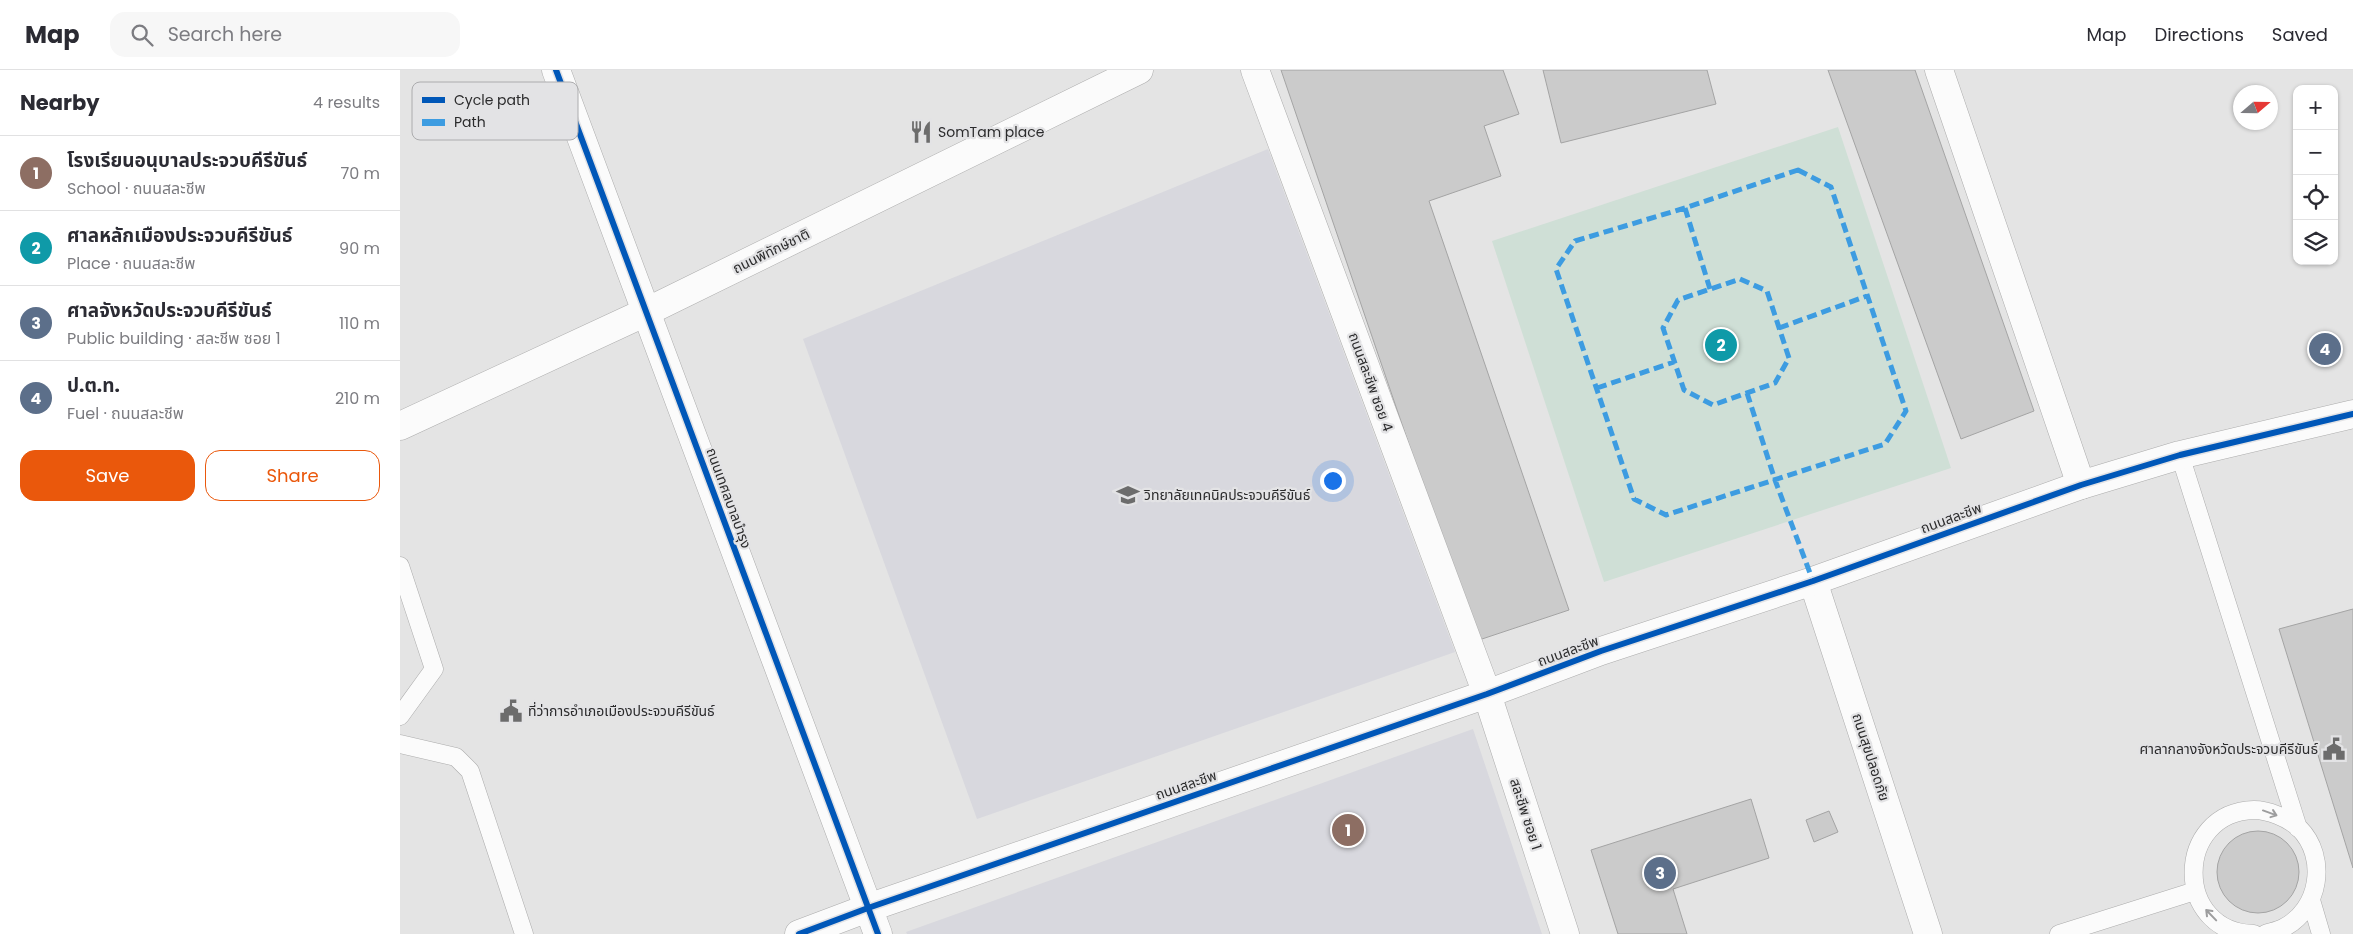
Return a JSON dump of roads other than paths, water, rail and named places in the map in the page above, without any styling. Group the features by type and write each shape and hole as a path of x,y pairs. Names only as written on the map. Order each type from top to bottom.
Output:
{"street":[{"name":"ถนนเทศลบาลบำรุง","path":"556,70 560,82"},
{"name":"ถนนพิทักษ์ชาติ","path":"400,426 646,312 1139,70"},
{"name":"ถนนสละชีพ ซอย 4","path":"1255,70 1487,694"},
{"path":"1939,70 2081,485"},
{"name":"ถนนเทศลบาลบำรุง","path":"578,129 878,934"},
{"name":"ถนนสละชีพ","path":"799,934 868,908 1487,694 1601,651 1813,581 2081,485 2180,455 2353,414"},
{"name":"ถนนสุขปลอดภัย","path":"1813,581 1928,934"},
{"name":"สละชีพ ซอย 1","path":"1487,694 1565,934"}],"lane":[{"path":"2180,455 2298,828"},
{"path":"400,566 434,669 400,716"},
{"path":"400,744 456,757 470,771 524,934"},
{"path":"2254,934 2244,934 2228,929 2213,919 2202,906 2195,891 2192,870 2196,850 2207,832 2222,818 2242,811 2262,810 2281,817 2298,828 2310,843 2316,862 2317,881 2311,900 2299,916 2283,928 2265,934"},
{"path":"2059,934 2195,891"},
{"path":"2311,900 2321,934"}],"place":[{"name":"SomTam place","path":"921,132"},
{"name":"ศาลหลักเมืองประจวบคีรีขันธ์","path":"1721,345"},
{"name":"ป.ต.ท.","path":"2325,349"},
{"name":"วิทยาลัยเทคนิคประจวบคีรีขันธ์","path":"1128,495"},
{"name":"ที่ว่าการอำเภอเมืองประจวบคีรีขันธ์","path":"511,711"},
{"name":"ศาลากลางจังหวัดประจวบคีรีขันธ์","path":"2334,749"},
{"name":"โรงเรียนอนุบาลประจวบคีรีขันธ์","path":"1348,830"},
{"name":"ศาลจังหวัดประจวบคีรีขันธ์","path":"1660,873"}]}
